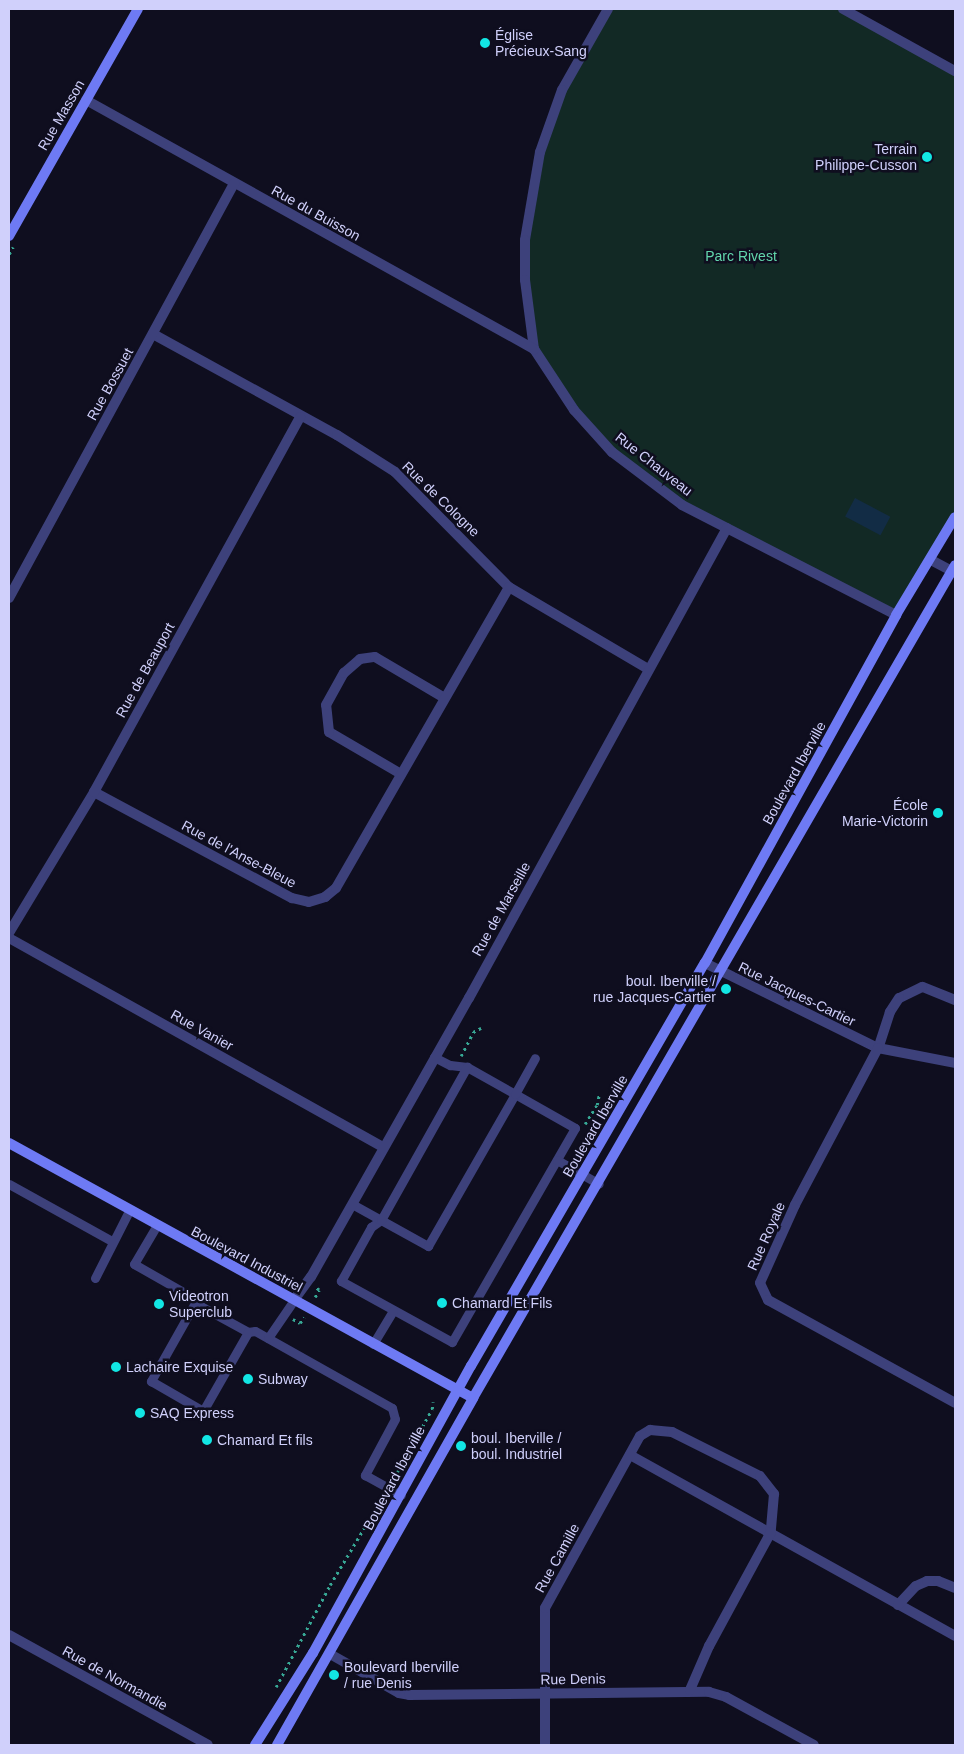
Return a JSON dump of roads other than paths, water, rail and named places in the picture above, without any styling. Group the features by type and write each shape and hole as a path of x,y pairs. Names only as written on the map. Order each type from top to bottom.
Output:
{"street":[{"name":"Rue Masson","path":"9,236 138,9"},
{"name":"Rue Chauveau","path":"608,9 562,90 540,152 525,240 525,280 534,349 574,410 612,452 682,505 896,615"},
{"path":"843,9 955,71"},
{"name":"Rue du Buisson","path":"86,100 534,349"},
{"name":"Rue Bossuet","path":"9,598 154,334 234,183"},
{"name":"Rue de Cologne","path":"154,334 300,417 337,435 395,472 509,587 648,669"},
{"name":"Rue de Beauport","path":"9,933 94,792 300,417"},
{"name":"Boulevard Iberville","path":"254,1745 313,1653 458,1390 705,963 896,615 931,560 955,517"},
{"name":"Rue de Marseille","path":"294,1300 352,1204 727,528"},
{"path":"931,560 954,570"},
{"name":"Boulevard Iberville","path":"277,1745 473,1398 954,570"},
{"name":"Rue de l'Anse-Bleue","path":"94,792 292,898 309,902 324,897 336,888 444,697 509,587"},
{"path":"401,774 329,732 326,705 344,673 360,659 375,658 444,697"},
{"name":"Rue Vanier","path":"9,938 383,1147"},
{"name":"Rue Jacques-Cartier","path":"705,963 878,1048 955,1062"},
{"path":"878,1048 890,1012 899,998 911,990 922,987 955,1000"},
{"name":"Rue Royale","path":"878,1048 795,1205 760,1283 768,1300 955,1403"},
{"name":"Boulevard Industriel","path":"9,1142 129,1211 473,1398"},
{"name":"Rue Camille","path":"545,1745 545,1608 640,1436 650,1430 663,1430 760,1476 774,1494 771,1532 709,1646 690,1690"},
{"path":"630,1454 955,1636"},
{"path":"898,1605 916,1586 927,1581 938,1580 955,1588"},
{"name":"Rue de Normandie","path":"9,1635 208,1745"},
{"name":"Rue Denis","path":"330,1654 399,1693 545,1694 690,1690 726,1697 814,1745"}],"lane":[{"path":"434,1057 463,1066 575,1128 452,1342 341,1281 371,1227 382,1220 463,1066"},
{"path":"352,1204 428,1246 536,1058"},
{"path":"557,1160 599,1184"},
{"path":"9,1184 112,1241"},
{"path":"95,1278 111,1249 112,1241 129,1211"},
{"path":"157,1226 134,1264 190,1296 194,1304 248,1332 256,1331 392,1408 395,1419 365,1475 401,1494"},
{"path":"268,1338 294,1300"},
{"path":"194,1304 151,1381 204,1411 248,1332"},
{"path":"373,1344 393,1311"}],"water":[{"path":"855,498 890,517 880,535 845,517"}],"place":[{"name":"Église Précieux-Sang","path":"485,43"},
{"name":"Terrain Philippe-Cusson","path":"927,157"},
{"name":"École Marie-Victorin","path":"938,813"},
{"name":"boul. Iberville / rue Jacques-Cartier","path":"726,989"},
{"name":"Chamard Et Fils","path":"442,1303"},
{"name":"Videotron Superclub","path":"159,1304"},
{"name":"Lachaire Exquise","path":"116,1367"},
{"name":"Subway","path":"248,1379"},
{"name":"SAQ Express","path":"140,1413"},
{"name":"Chamard Et fils","path":"207,1440"},
{"name":"boul. Iberville / boul. Industriel","path":"461,1446"},
{"name":"Boulevard Iberville / rue Denis","path":"334,1675"}],"park label":[{"name":"Parc Rivest","path":"741,256"}]}
